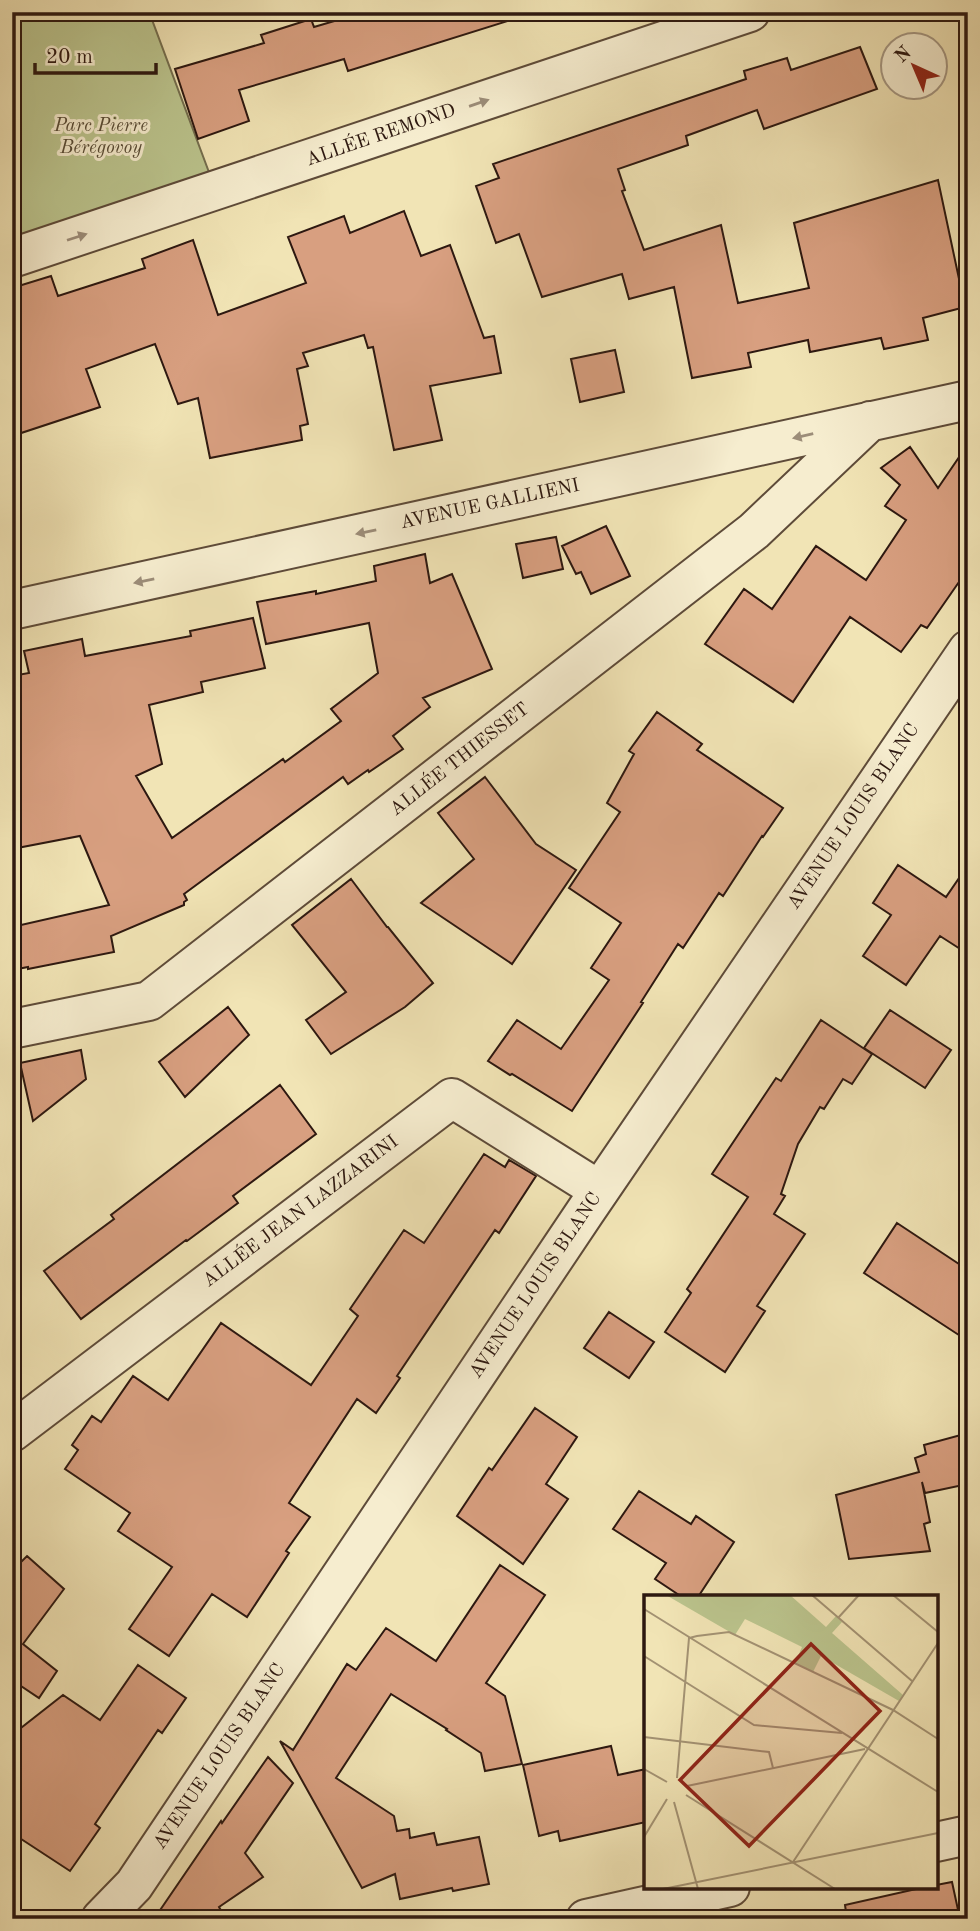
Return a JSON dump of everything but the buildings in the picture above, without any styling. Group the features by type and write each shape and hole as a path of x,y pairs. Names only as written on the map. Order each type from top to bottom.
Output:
{"street":[{"name":"ALLÉE REMOND","path":"12,258 750,12"},
{"name":"AVENUE GALLIENI","path":"12,610 968,400"},
{"name":"ALLÉE THIESSET","path":"12,1029 149,1001 754,531 870,421"},
{"name":"AVENUE LOUIS BLANC","path":"101,1919 134,1885 599,1191 968,650"},
{"name":"ALLÉE JEAN LAZZARINI","path":"12,1432 452,1098 599,1191"},
{"path":"938,1842 968,1835"},
{"path":"586,1919 721,1889"}],"green space":[{"name":"Parc Pierre Bérégovoy","path":"12,12 165,12 151,17 216,191 12,248"}]}
